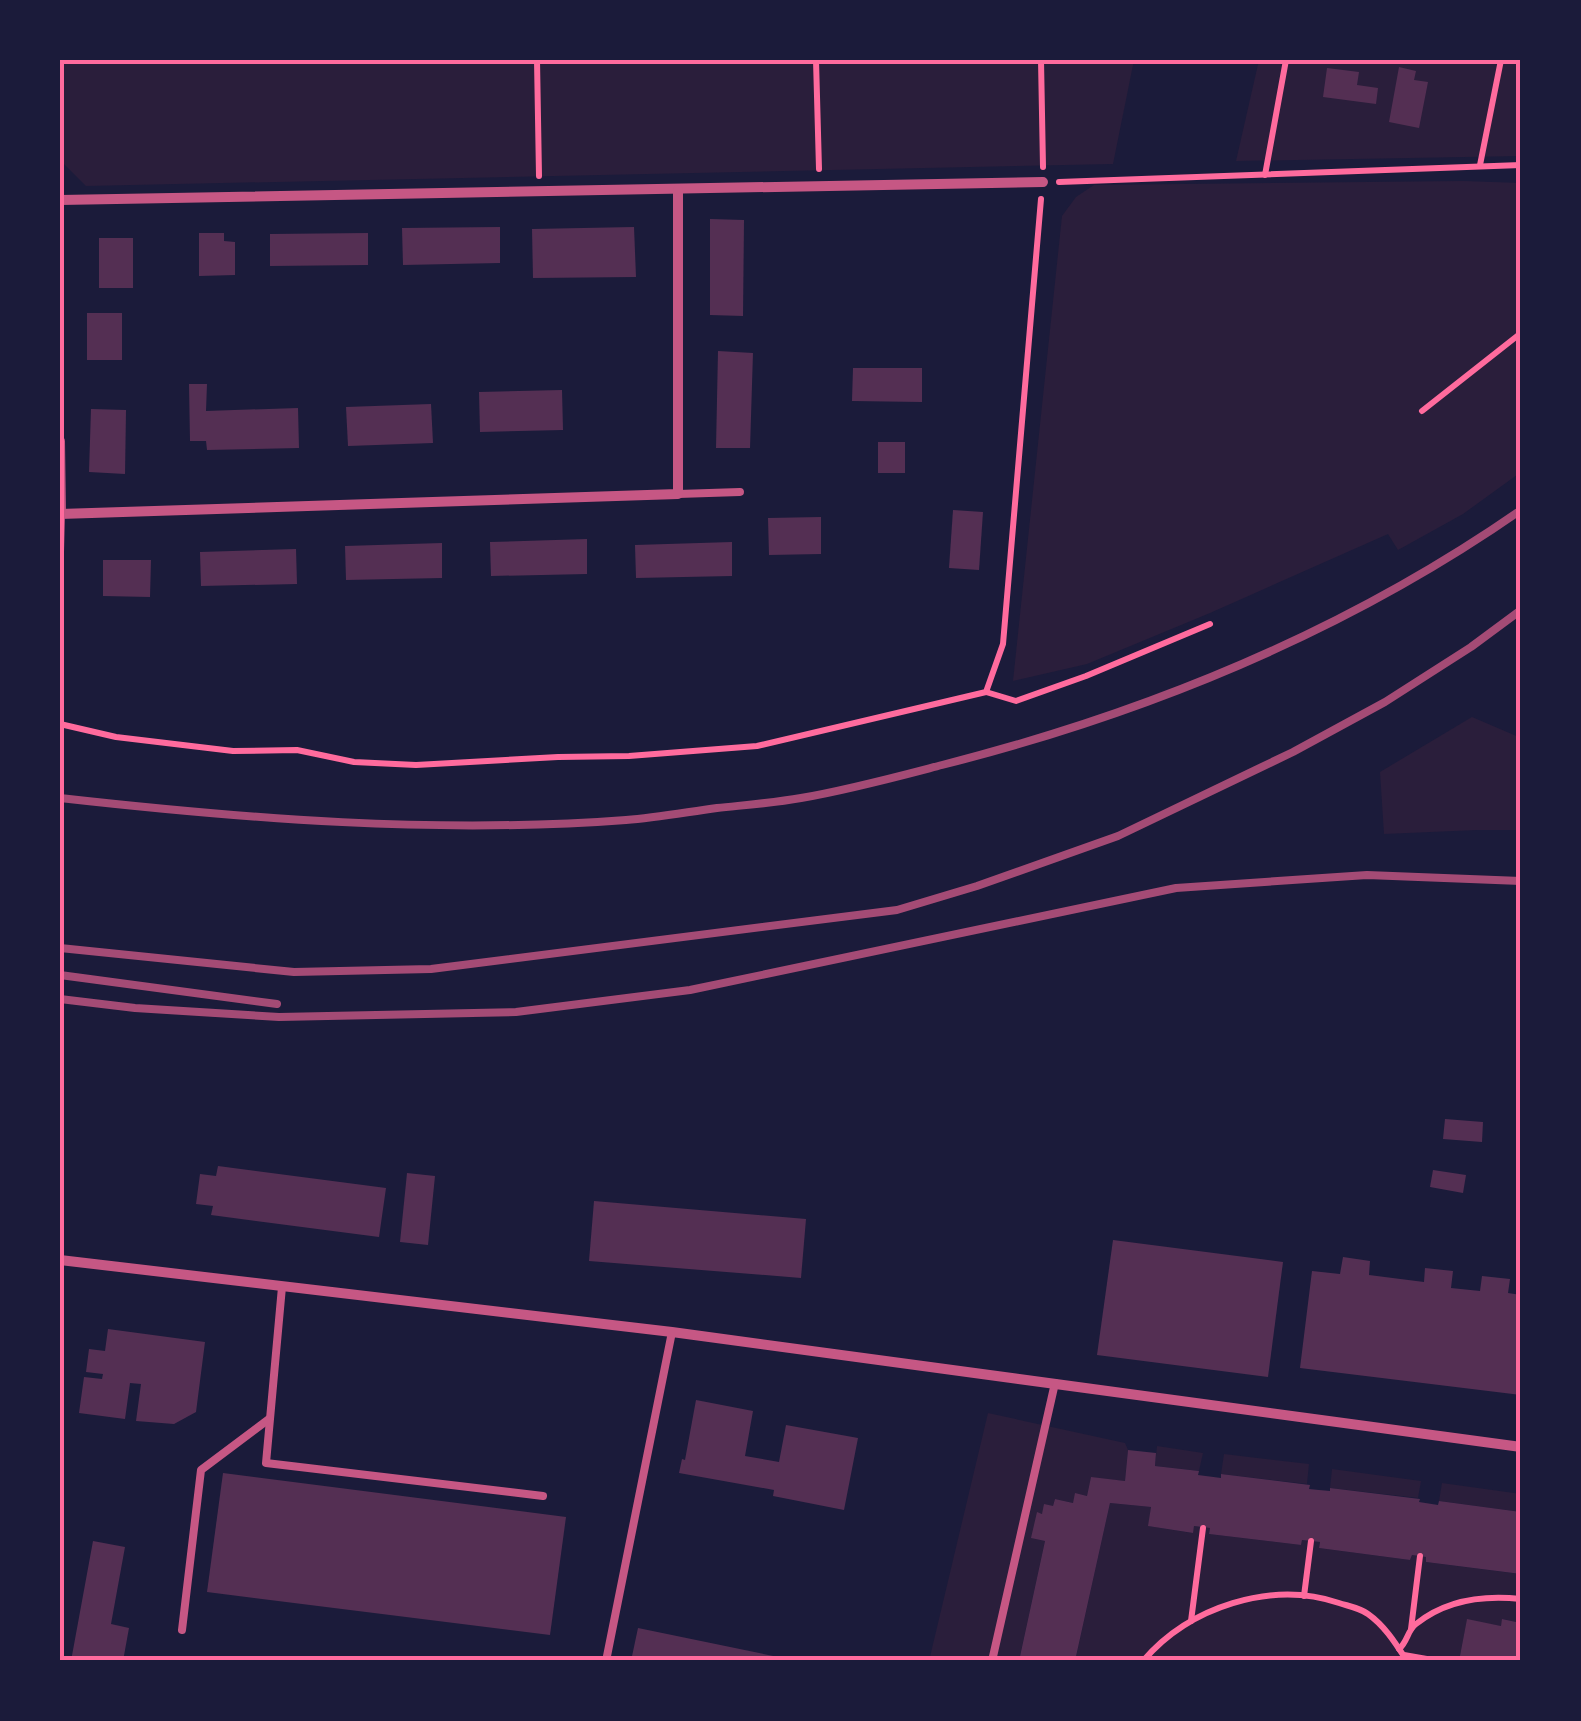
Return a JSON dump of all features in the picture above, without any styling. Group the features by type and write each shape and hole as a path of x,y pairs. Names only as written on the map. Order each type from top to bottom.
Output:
{"street":[{"path":"60,200 1043,182"},
{"path":"60,441 61,514 678,494 678,190"},
{"path":"60,1260 672,1332 1521,1447"}],"lane":[{"path":"678,494 740,492"},
{"path":"60,552 61,514"},
{"path":"282,1286 266,1463 543,1496"},
{"path":"606,1661 672,1332"},
{"path":"992,1661 1055,1382"},
{"path":"182,1630 201,1470 270,1418"}],"path":[{"path":"537,60 539,192"},
{"path":"816,60 819,186"},
{"path":"986,692 1003,644 1043,182 1040,60"},
{"path":"1264,176 1286,60"},
{"path":"1480,165 1501,60"},
{"path":"1043,182 1521,164"},
{"path":"1422,411 1521,333"},
{"path":"60,724 116,737 233,751 297,750 354,762 416,765 758,746 986,692 1016,701 1210,624"},
{"path":"1191,1621 1204,1528"},
{"path":"1304,1596 1311,1540"},
{"path":"1403,1655 1411,1629 1420,1556"},
{"path":"1143,1661 1191,1621 1228,1604 1272,1594 1324,1598 1366,1612 1388,1632 1403,1655 1438,1661"},
{"path":"1411,1629 1459,1600 1496,1596 1521,1599"}],"shaded area":[{"path":"61,60 1134,60 1113,164 86,186 63,163"},
{"path":"1259,60 1521,60 1521,156 1236,161"},
{"path":"1521,183 1521,472 1463,514 1398,550 1388,534 1087,664 1013,681 1062,216 1076,197 1094,185"},
{"path":"1472,717 1521,738 1521,830 1384,834 1380,772"},
{"path":"988,1413 1125,1443 1125,1481 1091,1478 1087,1496 1076,1494 1073,1503 1055,1499 1053,1506 1038,1513 1032,1538 1045,1541 1019,1661 929,1661"},
{"path":"1157,1446 1203,1453 1199,1471 1155,1466"},
{"path":"1224,1454 1309,1464 1307,1484 1221,1474"},
{"path":"1332,1469 1421,1481 1418,1498 1330,1488"},
{"path":"1442,1483 1521,1494 1521,1512 1439,1501"},
{"path":"1110,1503 1151,1507 1149,1526 1192,1533 1194,1526 1210,1528 1209,1534 1301,1545 1302,1540 1320,1542 1319,1548 1410,1560 1412,1555 1426,1557 1426,1562 1521,1572 1521,1623 1503,1619 1501,1626 1467,1620 1459,1661 1075,1661"}],"building":[{"path":"1399,67 1416,71 1414,80 1428,82 1419,128 1389,122"},
{"path":"1327,68 1359,72 1357,85 1378,88 1376,104 1323,97"},
{"path":"710,219 744,220 743,316 710,315"},
{"path":"500,227 500,263 403,265 402,228"},
{"path":"634,227 636,277 533,278 532,229"},
{"path":"199,233 224,233 224,241 235,242 235,275 199,276"},
{"path":"368,233 368,265 270,266 270,234"},
{"path":"99,238 133,238 133,288 99,288"},
{"path":"87,313 122,313 122,360 87,360"},
{"path":"718,351 753,353 750,448 716,448"},
{"path":"853,368 922,368 922,402 852,401"},
{"path":"189,384 207,384 206,411 298,408 299,448 207,450 206,441 190,441"},
{"path":"562,390 563,430 480,432 479,392"},
{"path":"431,404 433,443 348,446 346,407"},
{"path":"91,409 126,410 125,474 89,472"},
{"path":"878,442 905,442 905,473 878,473"},
{"path":"953,510 983,512 979,570 949,568"},
{"path":"821,517 821,554 769,555 768,518"},
{"path":"587,539 587,574 491,576 490,542"},
{"path":"732,542 732,576 636,578 635,545"},
{"path":"442,543 442,578 346,580 345,546"},
{"path":"296,549 297,584 201,586 200,552"},
{"path":"103,560 151,560 150,597 103,596"},
{"path":"1445,1119 1483,1122 1482,1142 1443,1139"},
{"path":"218,1166 386,1188 379,1237 211,1215 213,1206 196,1204 200,1174 216,1176"},
{"path":"1433,1170 1466,1175 1463,1193 1430,1187"},
{"path":"407,1173 435,1176 428,1245 400,1242"},
{"path":"594,1201 806,1219 801,1278 589,1261"},
{"path":"1113,1240 1283,1262 1268,1377 1097,1355"},
{"path":"1343,1257 1370,1261 1369,1275 1424,1282 1425,1268 1453,1271 1451,1288 1480,1291 1482,1276 1510,1279 1508,1293 1521,1295 1521,1395 1300,1368 1312,1271 1340,1274"},
{"path":"108,1329 205,1342 196,1412 174,1424 136,1421 141,1384 130,1383 125,1419 79,1413 84,1377 102,1379 103,1374 86,1372 89,1349 105,1351"},
{"path":"696,1400 753,1411 745,1456 779,1462 786,1425 858,1438 844,1510 773,1496 774,1490 679,1473"},
{"path":"1128,1450 1156,1453 1155,1466 1199,1471 1198,1475 1221,1478 1221,1474 1310,1485 1309,1489 1330,1488 1420,1499 1419,1502 1438,1505 1439,1501 1521,1512 1521,1574 1426,1562 1426,1557 1412,1555 1410,1560 1319,1548 1320,1542 1302,1540 1301,1545 1209,1534 1210,1528 1194,1526 1193,1533 1148,1526 1151,1507 1110,1503 1075,1661 1019,1661 1045,1541 1031,1538 1037,1512 1042,1514 1044,1504 1053,1506 1055,1499 1073,1503 1075,1493 1087,1496 1091,1477 1125,1481"},
{"path":"223,1473 566,1517 550,1635 207,1592"},
{"path":"93,1541 125,1547 111,1624 129,1628 123,1661 71,1661"},
{"path":"1467,1619 1501,1626 1502,1619 1521,1623 1521,1661 1459,1661"},
{"path":"638,1628 788,1659 788,1661 631,1661"}],"railway":[{"path":"60,798 271,818 484,825 637,819 819,795 1019,744 1169,693 1243,663 1386,594 1521,510"},
{"path":"60,948 294,972 431,969 897,910 1118,836 1293,752 1385,702 1521,610"},
{"path":"60,999 279,1017 516,1012 690,990 1176,888 1367,875 1521,881"},
{"path":"60,975 277,1004"}]}
